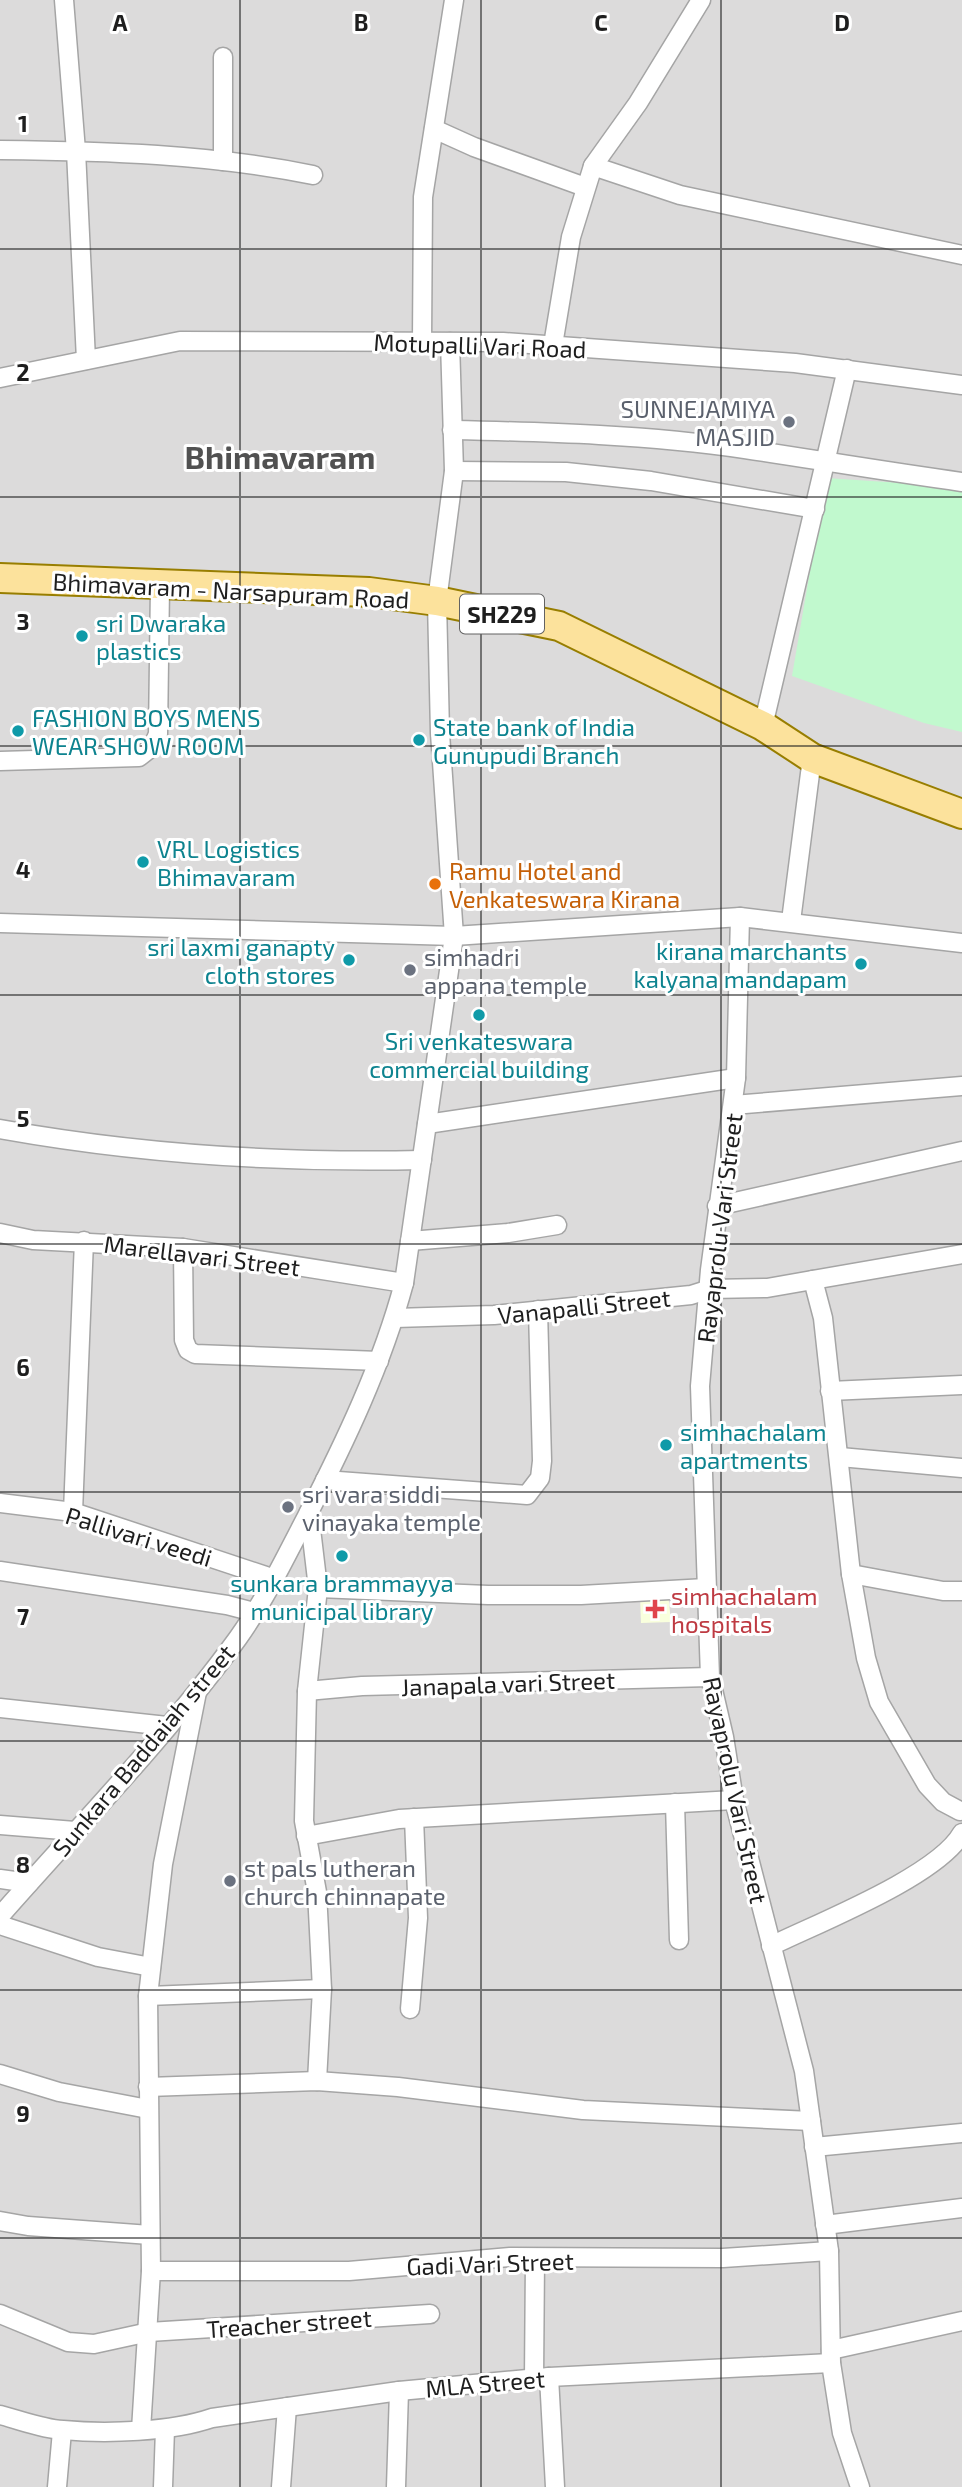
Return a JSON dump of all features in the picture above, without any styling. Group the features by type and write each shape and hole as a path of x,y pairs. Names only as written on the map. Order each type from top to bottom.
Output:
{"main road":[{"name":"Bhimavaram - Narsapuram Road","path":"0,579 369,592 437,601 559,626 763,726 811,758 962,814"}],"street":[{"path":"64,0 76,151 86,360"},
{"path":"422,342 423,197 454,0"},
{"path":"552,345 571,237 584,187 593,166 638,103 701,0"},
{"path":"223,57 223,161"},
{"path":"434,129 474,147 584,187"},
{"path":"0,150 124,151 223,161 313,175"},
{"path":"593,166 680,195 962,255"},
{"name":"Motupalli Vari Road","path":"0,378 180,341 450,342 552,345 847,369 962,385"},
{"name":"Sunkara Baddaiah street","path":"0,1916 197,1692 254,1612 275,1579 326,1480 379,1361 395,1318 404,1283 454,936 440,733 437,601 454,471 450,342"},
{"path":"763,726 847,369"},
{"path":"452,430 565,432 744,449 825,464 962,482"},
{"path":"454,471 566,472 651,481 815,509"},
{"path":"0,761 139,757 153,746 158,734 160,586"},
{"path":"791,921 811,758"},
{"path":"0,923 454,936 740,917 962,943"},
{"name":"Rayaprolu Vari Street","path":"740,917 736,1078 718,1206 700,1386 710,1677 724,1737 734,1800 804,2071 829,2251 831,2357 842,2433 860,2487"},
{"path":"428,1124 736,1078"},
{"path":"733,1105 962,1086"},
{"path":"0,1129 60,1139 317,1162 422,1160"},
{"path":"718,1206 962,1151"},
{"path":"410,1241 508,1233 557,1225"},
{"name":"Marellavari Street","path":"0,1233 33,1240 183,1248 404,1283"},
{"path":"73,1512 84,1241"},
{"path":"183,1248 184,1340 188,1350 195,1354 379,1361"},
{"path":"771,1946 900,1882 950,1851 962,1833 961,1810 943,1802 928,1785 879,1702 866,1658 851,1574 823,1318 813,1280 962,1254"},
{"name":"Vanapalli Street","path":"395,1318 494,1315 691,1295 710,1289 767,1288 813,1280"},
{"path":"326,1480 527,1495 540,1478 542,1461 538,1310"},
{"path":"830,1391 962,1385"},
{"path":"840,1457 962,1468"},
{"name":"Pallivari veedi","path":"0,1503 73,1512 275,1579"},
{"path":"310,1511 318,1588 304,1747 306,1836 317,1892 321,1989 317,2081"},
{"path":"0,1571 227,1605 254,1612"},
{"path":"851,1574 943,1591 962,1591"},
{"path":"318,1588 488,1595 581,1595 706,1588"},
{"name":"Janapala vari Street","path":"307,1691 362,1686 710,1677"},
{"path":"141,2430 151,2271 148,1996 163,1864 197,1692"},
{"path":"0,1708 167,1726"},
{"path":"306,1836 414,1818 734,1800"},
{"path":"676,1803 679,1940"},
{"path":"410,2009 418,1918 414,1818"},
{"path":"0,1825 75,1831"},
{"path":"0,1879 29,1883"},
{"path":"0,1925 98,1957 151,1967"},
{"path":"148,1996 321,1989"},
{"path":"0,2074 59,2092 148,2109"},
{"path":"148,2087 317,2081 398,2087 583,2110 811,2121"},
{"path":"814,2147 962,2133"},
{"path":"825,2225 962,2208"},
{"path":"0,2221 28,2226 150,2235"},
{"name":"Gadi Vari Street","path":"151,2271 349,2271 535,2258 723,2258 829,2251"},
{"path":"535,2258 542,2378 555,2487"},
{"name":"Treacher street","path":"0,2314 68,2342 94,2344 149,2332 430,2314"},
{"name":"MLA Street","path":"0,2415 62,2431 164,2429 399,2391 831,2357 962,2321"},
{"path":"396,2487 399,2391"},
{"path":"281,2487 287,2407"},
{"path":"163,2487 164,2429"},
{"path":"57,2487 62,2431"}],"shaded area":[{"path":"0,0 962,0 962,2487 0,2487"},
{"name":"simhachalam hospitals","path":"668,1593 671,1622 641,1623 640,1596"}],"green space":[{"path":"826,478 962,487 962,732 924,723 792,676"}],"place":[{"name":"SUNNEJAMIYA MASJID","path":"789,422"},
{"name":"sri Dwaraka plastics","path":"82,636"},
{"name":"FASHION BOYS MENS WEAR SHOW ROOM","path":"18,731"},
{"name":"State bank of India Gunupudi Branch","path":"419,740"},
{"name":"VRL Logistics Bhimavaram","path":"143,862"},
{"name":"Ramu Hotel and Venkateswara Kirana","path":"435,884"},
{"name":"sri laxmi ganapty cloth stores","path":"349,960"},
{"name":"kirana marchants kalyana mandapam","path":"861,964"},
{"name":"simhadri appana temple","path":"410,970"},
{"name":"Sri venkateswara commercial building","path":"479,1015"},
{"name":"simhachalam apartments","path":"666,1445"},
{"name":"sri vara siddi vinayaka temple","path":"288,1507"},
{"name":"sunkara brammayya municipal library","path":"342,1556"},
{"name":"simhachalam hospitals","path":"655,1609"},
{"name":"st pals lutheran church chinnapate","path":"230,1881"}],"district":[{"name":"Bhimavaram","path":"280,456"}]}
